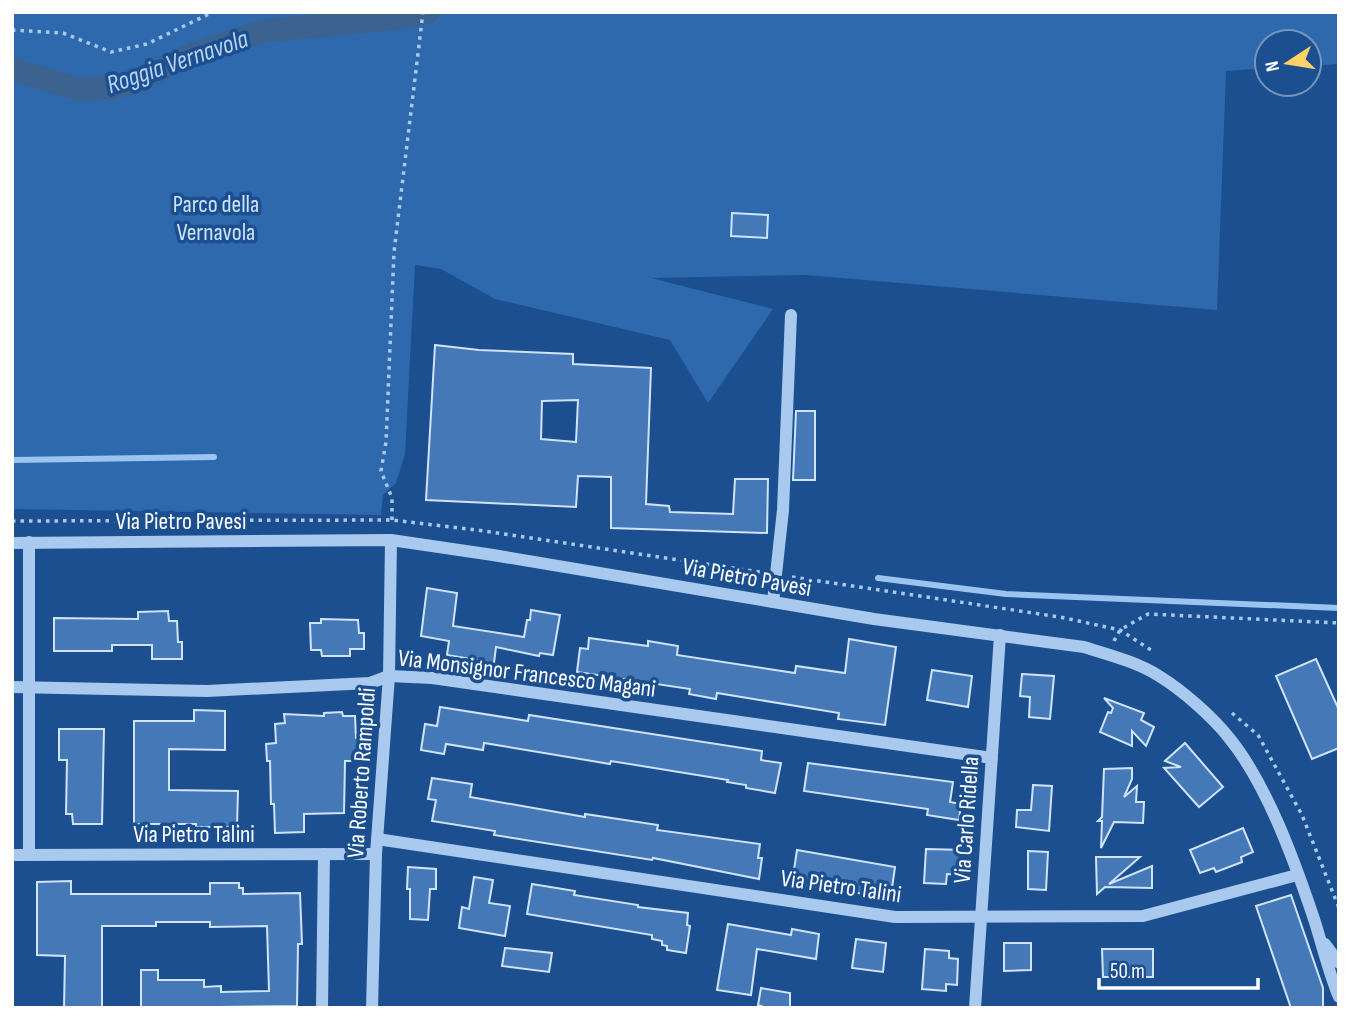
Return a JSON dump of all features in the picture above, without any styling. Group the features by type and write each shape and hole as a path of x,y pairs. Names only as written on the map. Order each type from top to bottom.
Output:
{"street":[{"path":"773,602 783,510 791,315"},
{"name":"Via Pietro Pavesi","path":"12,542 391,540 874,620 1084,647 1107,654 1158,675 1192,701 1230,739 1266,795 1319,935 1329,974 1339,997"},
{"name":"Via Roberto Rampoldi","path":"372,1008 376,854 389,676 391,540"},
{"path":"29,542 29,855"},
{"name":"Via Carlo Ridella","path":"975,1008 1000,635"},
{"name":"Via Monsignor Francesco Magani","path":"12,687 207,691 370,683 389,676 446,680 992,758"},
{"name":"Via Pietro Talini","path":"377,839 895,917 1143,916 1297,875"},
{"name":"Via Pietro Talini","path":"12,855 376,854"},
{"path":"322,1008 324,855"},
{"name":"Via Pietro Pavesi","path":"1319,935 1339,963"}],"path":[{"path":"12,30 63,33 111,52 147,44 213,12"},
{"path":"391,540 392,498 381,471 386,442 394,251 423,12"},
{"path":"1107,654 1120,630 1149,614 1339,623"}],"green space":[{"name":"Parco della Vernavola","path":"12,12 1339,12 1339,64 1323,65 1323,28 1253,28 1253,69 1226,71 1217,310 806,275 651,278 773,309 708,403 670,340 495,299 441,269 415,265 405,454 396,483 383,495 381,515 12,509"}],"building":[{"path":"732,213 768,215 767,238 731,236"},
{"path":"435,345 479,350 573,354 573,364 651,368 646,504 669,506 670,512 733,514 735,479 768,479 767,533 611,528 611,477 578,476 576,507 426,500","holes":["578,400 576,442 541,439 542,401"]},
{"path":"796,411 815,411 815,480 793,480"},
{"path":"427,588 457,593 453,626 524,637 531,610 560,615 553,655 540,653 539,656 496,647 494,663 447,655 449,641 421,636"},
{"path":"168,611 169,621 177,621 178,642 182,642 182,659 152,659 152,645 112,645 112,651 54,651 54,618 138,619 138,612"},
{"path":"321,619 358,620 359,633 364,633 364,649 350,649 350,656 322,656 321,650 311,650 310,623 321,623"},
{"path":"589,638 648,646 648,641 678,646 677,655 795,673 796,666 845,673 849,639 896,647 885,725 838,719 839,713 717,693 716,699 689,694 690,689 577,672 580,648 588,649"},
{"path":"1316,659 1339,710 1339,748 1312,759 1276,676"},
{"path":"932,670 972,676 968,707 927,700"},
{"path":"1022,674 1054,676 1050,719 1029,717 1030,697 1020,696"},
{"path":"1104,698 1144,713 1141,720 1154,727 1146,746 1132,731 1132,746 1100,732 1108,712 1111,713 1113,708"},
{"path":"440,707 528,721 529,715 762,751 761,760 781,763 775,793 746,788 746,785 727,782 728,780 484,743 483,750 446,744 444,754 421,750 425,724 437,726"},
{"path":"194,710 225,711 225,750 169,749 169,790 238,791 237,827 134,824 134,721 194,721"},
{"path":"342,712 343,716 355,716 356,738 359,738 359,761 345,761 344,813 304,814 304,832 275,833 270,761 267,761 266,744 276,743 275,724 285,723 284,714 324,716 324,713"},
{"path":"59,729 104,729 102,824 73,824 72,814 66,814 67,760 59,760"},
{"path":"1185,743 1223,787 1199,807 1164,768 1181,767 1165,761"},
{"path":"808,763 953,782 950,802 961,804 959,820 927,815 928,809 804,791"},
{"path":"1132,768 1132,779 1124,797 1137,786 1136,802 1144,802 1143,823 1114,822 1101,848 1102,821 1098,821 1102,817 1104,769"},
{"path":"432,778 472,784 470,797 585,817 585,814 658,825 657,830 760,844 758,858 762,858 759,879 653,858 652,860 494,835 495,831 432,821 436,800 428,799"},
{"path":"1033,785 1052,786 1049,831 1016,827 1017,810 1031,810"},
{"path":"1243,828 1253,852 1241,857 1242,862 1216,872 1214,868 1200,873 1190,850"},
{"path":"926,849 965,850 964,875 947,874 946,884 924,883"},
{"path":"797,850 895,867 891,895 871,892 870,895 792,883"},
{"path":"1028,851 1048,852 1046,890 1028,889"},
{"path":"1096,857 1140,857 1109,884 1152,866 1152,888 1105,887 1097,894"},
{"path":"408,867 436,869 436,889 430,889 428,920 410,919"},
{"path":"474,877 493,880 489,903 510,906 505,936 459,928 462,907 469,909"},
{"path":"71,881 71,894 210,894 210,883 239,883 243,894 300,893 302,944 298,944 297,1006 141,1008 141,970 158,970 158,980 204,980 204,987 221,986 221,992 269,991 267,926 210,927 210,922 156,922 156,926 102,926 102,1008 64,1008 65,956 37,955 37,882"},
{"path":"532,884 575,891 574,895 638,907 688,913 687,925 690,926 686,953 667,950 662,941 652,939 652,935 527,914"},
{"path":"1291,895 1323,988 1323,1008 1291,1008 1256,906"},
{"path":"728,924 791,935 792,929 819,934 816,959 757,949 751,995 717,990"},
{"path":"856,939 886,943 883,972 852,968"},
{"path":"1004,943 1031,943 1031,970 1004,971"},
{"path":"505,948 552,953 549,972 502,966"},
{"path":"925,949 949,951 949,958 958,959 957,985 946,984 946,991 922,989"},
{"path":"1102,949 1153,949 1153,977 1103,977"},
{"path":"761,988 790,993 790,1008 767,1008 758,1005"}],"waterway":[{"name":"Roggia Vernavola","path":"12,69 77,89 113,88 140,79 186,57 264,31 389,19 428,12"},
{"path":"12,460 214,457"},
{"path":"878,578 1006,594 1339,608"}]}
